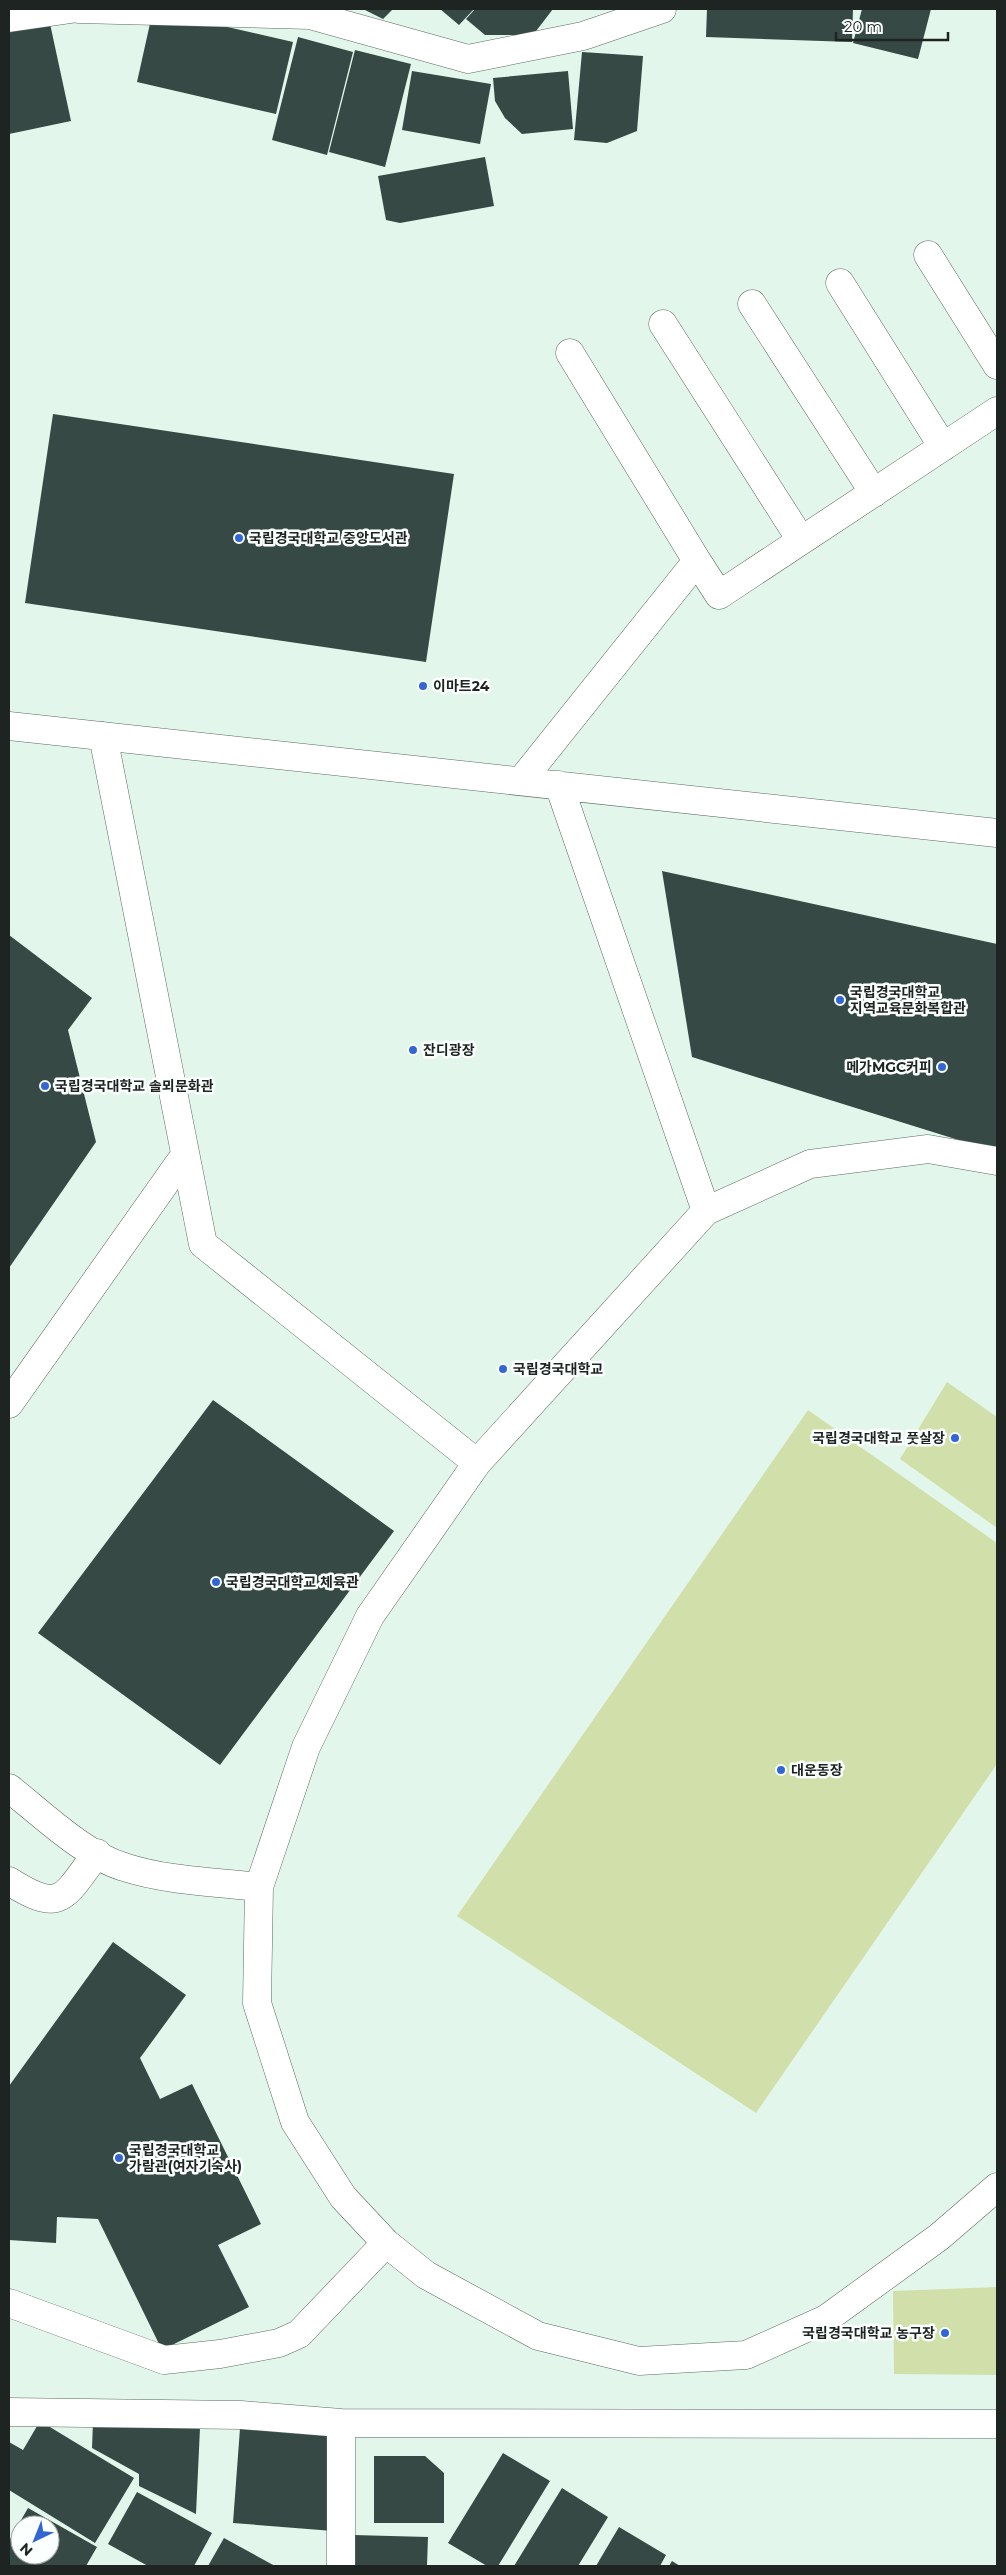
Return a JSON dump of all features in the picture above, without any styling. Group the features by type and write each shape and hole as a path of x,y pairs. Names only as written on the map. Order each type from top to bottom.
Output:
{"street":[{"path":"9,18 71,9"},
{"path":"79,9 309,12 468,59 583,36 662,9"},
{"path":"928,255 997,365"},
{"path":"840,283 943,447"},
{"path":"752,304 874,492"},
{"path":"663,324 801,540"},
{"path":"570,353 718,595 997,411"},
{"path":"522,781 696,561"},
{"path":"9,726 997,832"},
{"path":"102,736 203,1244 476,1463"},
{"path":"559,785 706,1212"},
{"path":"997,1161 928,1149 810,1164 706,1212 476,1463 370,1616 306,1747 259,1887 256,2003 294,2122 343,2198 386,2243 426,2275 538,2336 639,2362 746,2355 826,2319 939,2237 997,2187"},
{"path":"9,1404 185,1155"},
{"path":"9,1788 80,1844 123,1867 165,1876 259,1887"},
{"path":"9,1881 34,1897 53,1900 66,1893 97,1853"},
{"path":"9,2303 164,2360 220,2354 279,2343 299,2334 386,2243"},
{"path":"9,2412 241,2415 341,2423 997,2424"},
{"path":"341,2423 341,2566"}],"green space":[{"name":"국립경국대학교 풋살장","path":"947,1382 997,1417 997,1528 900,1459"},
{"path":"808,1410 997,1543 997,1764 756,2113 457,1916"},
{"name":"국립경국대학교 농구장","path":"997,2287 997,2375 894,2374 893,2291"}],"building":[{"path":"363,9 393,9 383,19"},
{"path":"440,9 474,9 459,25"},
{"path":"475,9 553,9 533,35 485,35 466,19"},
{"path":"707,9 853,9 852,42 706,37"},
{"path":"862,9 931,9 918,59 853,43"},
{"path":"153,10 293,42 276,114 137,82"},
{"path":"49,19 71,121 9,134 9,28"},
{"path":"298,37 353,52 327,155 272,140"},
{"path":"355,50 411,64 385,167 329,152"},
{"path":"582,52 643,56 637,131 607,143 574,140"},
{"path":"412,71 491,84 480,144 402,130"},
{"path":"568,71 573,129 522,134 505,118 495,101 493,78"},
{"path":"485,157 494,206 400,223 386,220 378,176"},
{"name":"국립경국대학교 중앙도서관","path":"53,414 454,474 426,662 25,603"},
{"name":"국립경국대학교 지역교육문화복합관","path":"662,871 997,944 997,1152 692,1057"},
{"name":"국립경국대학교 솔뫼문화관","path":"9,935 92,998 68,1030 96,1142 9,1268"},
{"name":"국립경국대학교 체육관","path":"213,1400 394,1531 220,1765 38,1633"},
{"name":"국립경국대학교 가람관(여자기숙사)","path":"113,1942 186,1995 140,2058 160,2099 192,2084 261,2224 218,2245 249,2307 162,2350 98,2219 57,2217 56,2243 9,2240 9,2086"},
{"path":"241,2415 341,2423 333,2531 233,2523"},
{"path":"40,2421 134,2478 95,2543 60,2521 60,2515 50,2515 9,2490 9,2442 23,2450"},
{"path":"93,2422 200,2428 196,2514 139,2486 139,2474 92,2448"},
{"path":"503,2453 550,2481 498,2566 487,2566 448,2543"},
{"path":"374,2456 425,2456 444,2473 444,2523 374,2523"},
{"path":"562,2488 608,2517 578,2566 514,2566"},
{"path":"137,2492 212,2533 194,2566 148,2566 108,2544"},
{"path":"28,2508 40,2515 24,2515"},
{"path":"60,2526 97,2547 86,2566 9,2566 10,2539 10,2565 60,2565"},
{"path":"619,2527 666,2555 660,2566 596,2566"},
{"path":"353,2535 428,2537 427,2566 353,2566"},
{"path":"224,2538 275,2566 208,2566"},
{"path":"672,2561 680,2566 669,2566"}],"place":[{"name":"국립경국대학교 중앙도서관","path":"239,538"},
{"name":"이마트24","path":"423,686"},
{"name":"국립경국대학교 지역교육문화복합관","path":"840,1000"},
{"name":"잔디광장","path":"413,1050"},
{"name":"메가MGC커피","path":"942,1067"},
{"name":"국립경국대학교 솔뫼문화관","path":"45,1086"},
{"name":"국립경국대학교","path":"503,1369"},
{"name":"국립경국대학교 풋살장","path":"955,1438"},
{"name":"국립경국대학교 체육관","path":"216,1582"},
{"name":"대운동장","path":"781,1770"},
{"name":"국립경국대학교 가람관(여자기숙사)","path":"119,2158"},
{"name":"국립경국대학교 농구장","path":"945,2333"}]}
